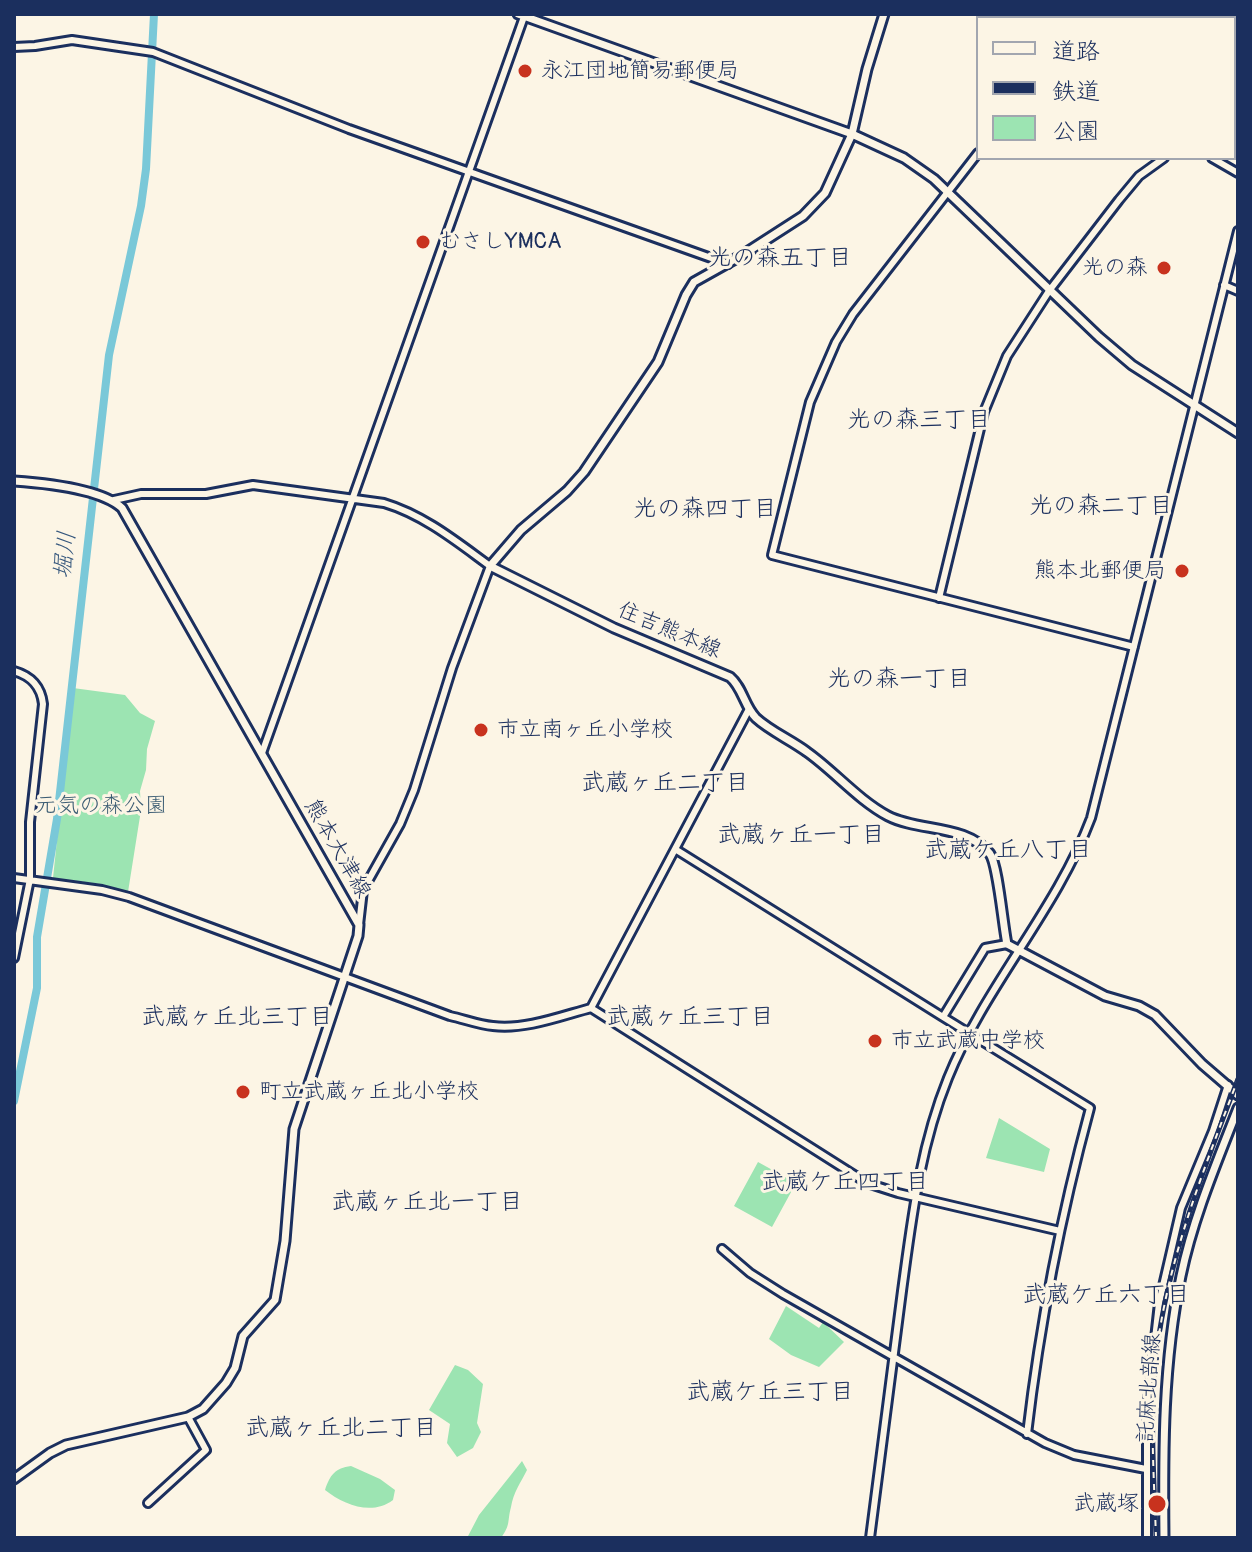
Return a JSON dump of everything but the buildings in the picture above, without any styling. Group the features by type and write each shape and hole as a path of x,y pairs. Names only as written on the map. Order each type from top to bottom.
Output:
{"main road":[{"path":"490,566 521,530 567,491 584,472 658,362 689,288 803,216 819,202 841,163 852,134 884,14"},
{"path":"522,15 852,134 904,158 949,191 1049,291 1132,365 1238,433"},
{"path":"14,481 114,500"},
{"name":"熊本大津線","path":"14,1479 66,1445 188,1417 203,1409 226,1383 235,1368 243,1336 275,1300 285,1241 294,1129 359,925 122,508 114,500"},
{"name":"住吉熊本線","path":"490,566 614,628 730,677 737,683 749,709 759,721 807,752 886,815 956,834 991,855 1007,944"},
{"path":"1007,944 1105,996 1139,1006 1155,1015 1202,1064 1238,1095"},
{"name":"託麻北部線","path":"1164,1538 1164,1422 1170,1334 1189,1242 1238,1108"}],"street":[{"path":"1231,14 1238,16"},
{"path":"262,753 522,15"},
{"path":"14,47 72,40 149,52 280,104 728,264"},
{"path":"976,156 853,314 831,352 810,402 772,555 1134,647"},
{"path":"939,598 992,389 1007,356 1049,291 1139,176 1161,160"},
{"path":"1215,160 1238,173"},
{"path":"870,1538 915,1197 933,1120 948,1077 969,1033 1082,843 1102,781 1238,231"},
{"path":"1224,285 1238,291"},
{"path":"114,500 141,494 198,495 253,485 353,497 412,513 490,566 456,657 414,790 400,824 363,890 359,925"},
{"path":"14,671 28,676 40,689 43,704 30,822 30,879 14,958"},
{"path":"591,1008 749,709"},
{"path":"675,849 1090,1108 1046,1291 1027,1434"},
{"path":"14,878 54,882 129,897 450,1016 493,1026 522,1025 591,1008 854,1176 882,1189 1060,1231"},
{"path":"943,1017 985,948 1007,944"},
{"path":"1147,1538 1149,1377 1166,1266 1181,1208 1213,1131 1228,1085"},
{"path":"722,1249 750,1273 783,1294 1027,1434 1074,1455 1146,1469"},
{"path":"148,1503 206,1450 188,1417"}],"green space":[{"name":"元気の森公園","path":"73,688 125,695 140,713 155,721 140,791 141,810 128,892 100,884 53,878"},
{"path":"999,1118 1050,1149 1044,1172 986,1158"},
{"path":"758,1162 796,1183 772,1227 734,1206"},
{"path":"786,1306 819,1328 823,1322 844,1342 819,1367 791,1355 769,1339"},
{"path":"455,1365 468,1370 483,1384 477,1423 481,1432 473,1448 457,1457 447,1443 450,1424 429,1410"},
{"path":"522,1461 527,1470 514,1497 508,1526 501,1538 467,1538 479,1515"},
{"path":"351,1466 380,1479 395,1490 393,1500 376,1507 358,1507 325,1490 334,1473"}],"waterway":[{"name":"堀川","path":"14,1101 37,988 37,937 57,819 109,355 146,169 154,14"}],"railway":[{"path":"1156,1538 1153,1395 1163,1313 1179,1245 1238,1079"}],"place":[{"name":"永江団地簡易郵便局","path":"525,71"},
{"name":"むさしYMCA","path":"423,242"},
{"name":"光の森","path":"1164,268"},
{"name":"熊本北郵便局","path":"1182,571"},
{"name":"市立南ヶ丘小学校","path":"481,730"},
{"name":"市立武蔵中学校","path":"875,1041"},
{"name":"町立武蔵ヶ丘北小学校","path":"243,1092"},
{"name":"武蔵塚","path":"1157,1504"}],"district":[{"name":"光の森五丁目","path":"780,259"},
{"name":"光の森三丁目","path":"919,421"},
{"name":"光の森二丁目","path":"1101,507"},
{"name":"光の森四丁目","path":"705,510"},
{"name":"光の森一丁目","path":"899,680"},
{"name":"武蔵ヶ丘二丁目","path":"665,784"},
{"name":"武蔵ヶ丘一丁目","path":"801,836"},
{"name":"武蔵ケ丘八丁目","path":"1008,851"},
{"name":"武蔵ヶ丘北三丁目","path":"237,1018"},
{"name":"武蔵ヶ丘三丁目","path":"690,1018"},
{"name":"武蔵ケ丘四丁目","path":"845,1183"},
{"name":"武蔵ヶ丘北一丁目","path":"427,1203"},
{"name":"武蔵ケ丘六丁目","path":"1106,1296"},
{"name":"武蔵ケ丘三丁目","path":"770,1393"},
{"name":"武蔵ヶ丘北二丁目","path":"341,1429"}]}
